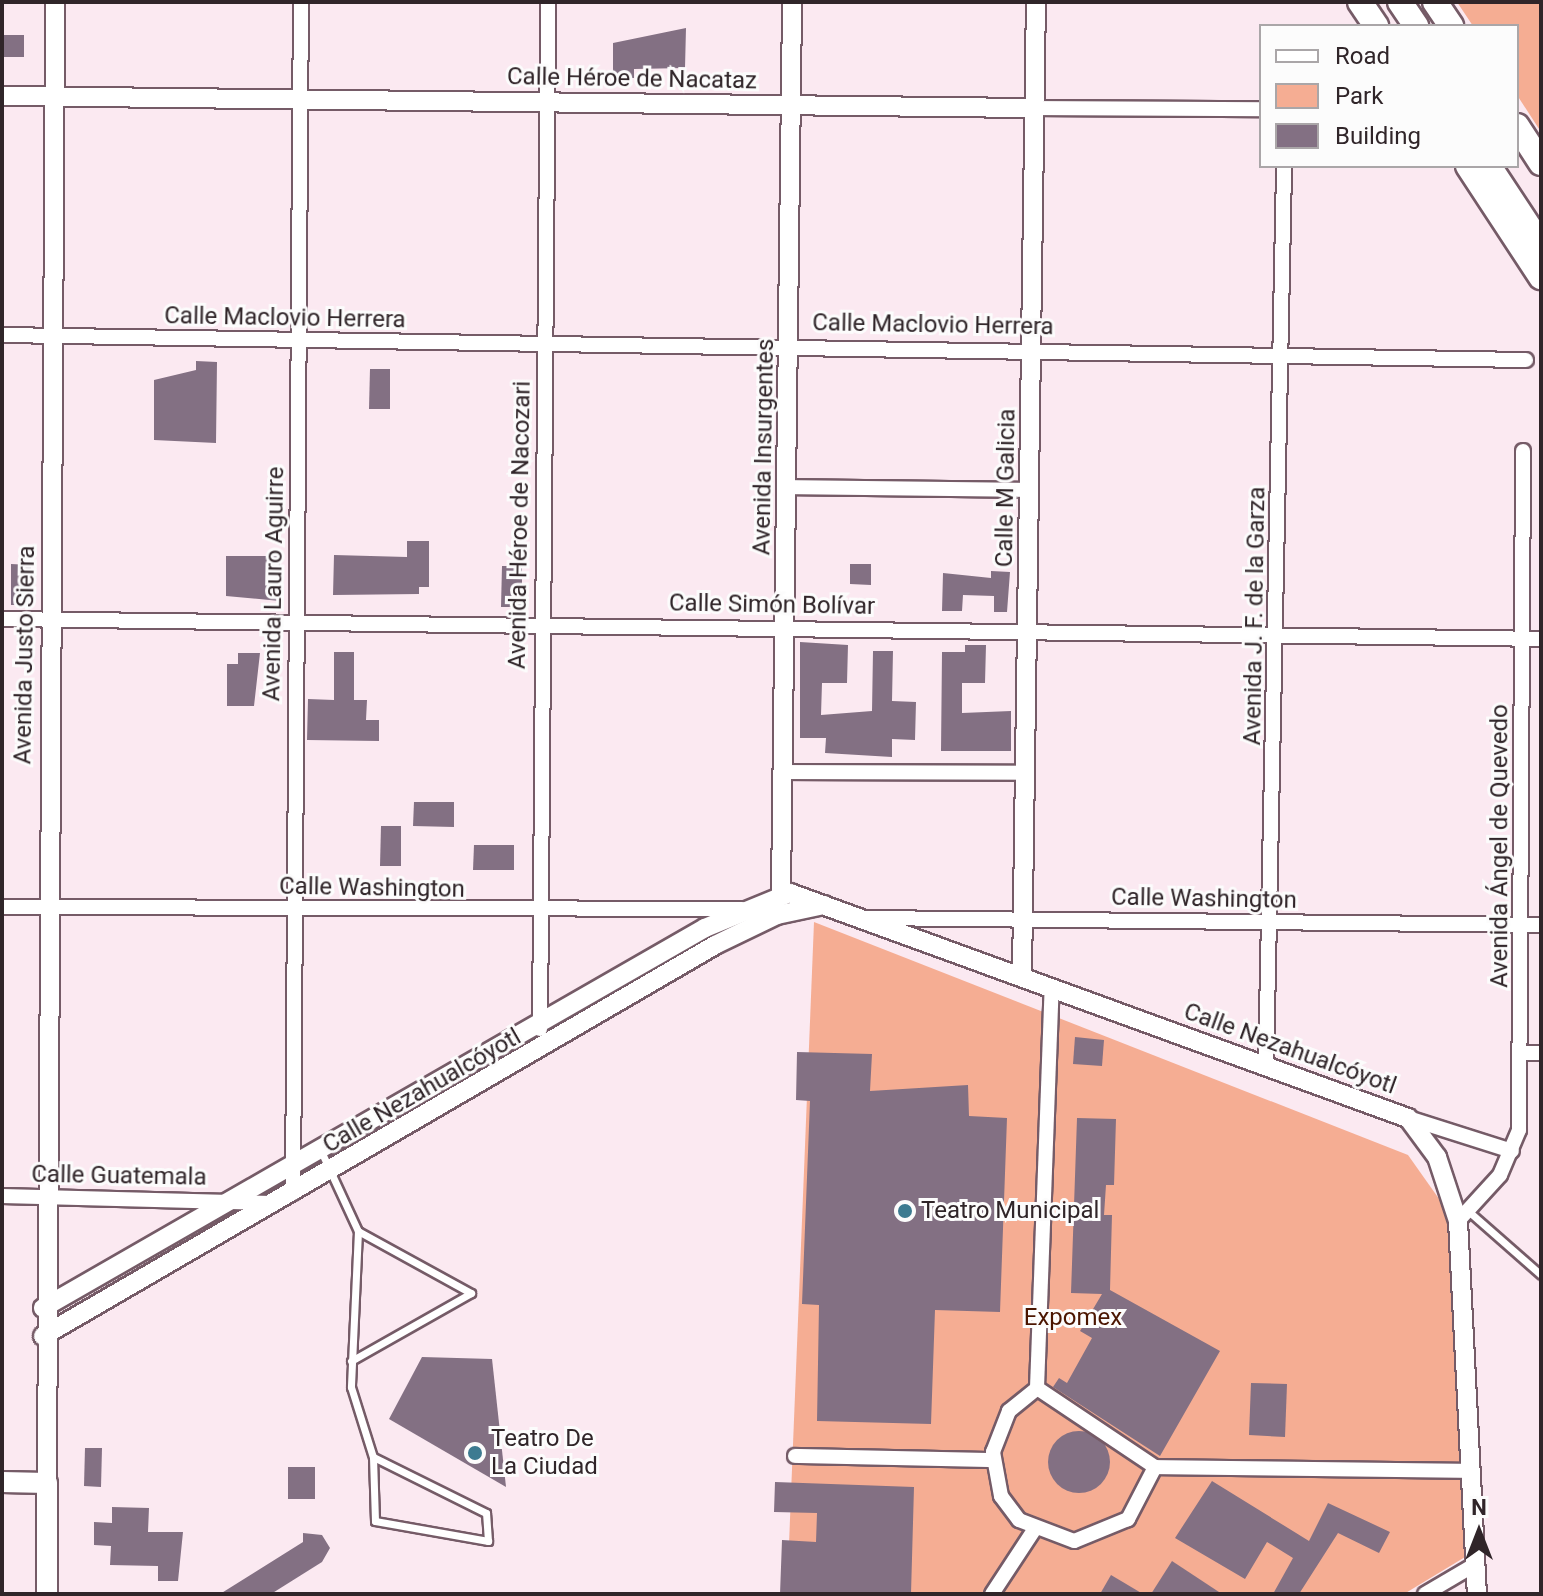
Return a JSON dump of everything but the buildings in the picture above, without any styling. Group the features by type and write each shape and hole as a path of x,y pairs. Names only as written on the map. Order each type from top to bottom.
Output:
{"highway":[{"path":"1360,2 1375,24"},
{"path":"1381,2 1396,24"},
{"path":"1400,2 1415,24"},
{"path":"1435,2 1450,24"},
{"path":"1519,129 1541,163"},
{"path":"1469,168 1541,277"},
{"path":"1490,168 1541,245"},
{"path":"1510,168 1541,215"}],"main road":[{"path":"2,1482 47,1483 47,1594"}],"street":[{"name":"Avenida Justo Sierra","path":"47,1483 43,1197 55,2"},
{"name":"Avenida Lauro Aguirre","path":"293,1193 292,909 301,2"},
{"name":"Avenida Héroe de Nacozari","path":"540,1049 548,2"},
{"name":"Avenida Insurgentes","path":"781,892 792,2"},
{"name":"Calle M Galicia","path":"1022,975 1036,2"},
{"name":"Calle Héroe de Nacataz","path":"2,96 1259,109"},
{"name":"Avenida J. F. de la Garza","path":"1266,1066 1272,922 1284,168"},
{"name":"Calle Maclovio Herrera","path":"2,335 300,341 789,344 1526,360"},
{"name":"Avenida Ángel de Quevedo","path":"1512,1151 1522,1053 1523,451"},
{"path":"786,487 1029,490"},
{"name":"Calle Simón Bolívar","path":"2,619 1541,639"},
{"path":"784,772 1027,773"},
{"path":"751,927 781,892"},
{"name":"Calle Nezahualcóyotl","path":"43,1308 742,909 781,892 831,904 1408,1118 1437,1157 1462,1215 1477,1594"},
{"name":"Calle Nezahualcóyotl","path":"43,1336 751,927 831,904"},
{"name":"Calle Washington","path":"2,907 539,912 742,909"},
{"name":"Calle Washington","path":"866,918 1541,925"},
{"path":"1052,987 1037,1388 1001,1424 993,1460 1001,1496 1034,1530 1074,1541 1117,1528 1139,1509 1155,1467"},
{"path":"1522,1053 1541,1053"},
{"path":"1408,1118 1512,1151 1462,1215"},
{"name":"Calle Guatemala","path":"2,1196 275,1203"},
{"path":"1037,1388 1155,1467 1472,1471"},
{"path":"795,1456 993,1460"},
{"path":"992,1594 1034,1530"},
{"path":"1425,1594 1476,1564"}],"lane":[{"path":"321,1151 358,1231 351,1361 353,1400 373,1457 378,1523 488,1541 486,1513 373,1457"},
{"path":"1462,1215 1541,1275"},
{"path":"351,1361 471,1293 358,1231"}],"green space":[{"path":"1457,2 1541,2 1541,132 1519,98 1519,24 1472,24"},
{"name":"Expomex","path":"814,922 1408,1155 1454,1220 1475,1551 1404,1594 787,1594"}],"place":[{"name":"Teatro Municipal","path":"905,1211"},
{"name":"Teatro De La Ciudad","path":"475,1453"}]}
